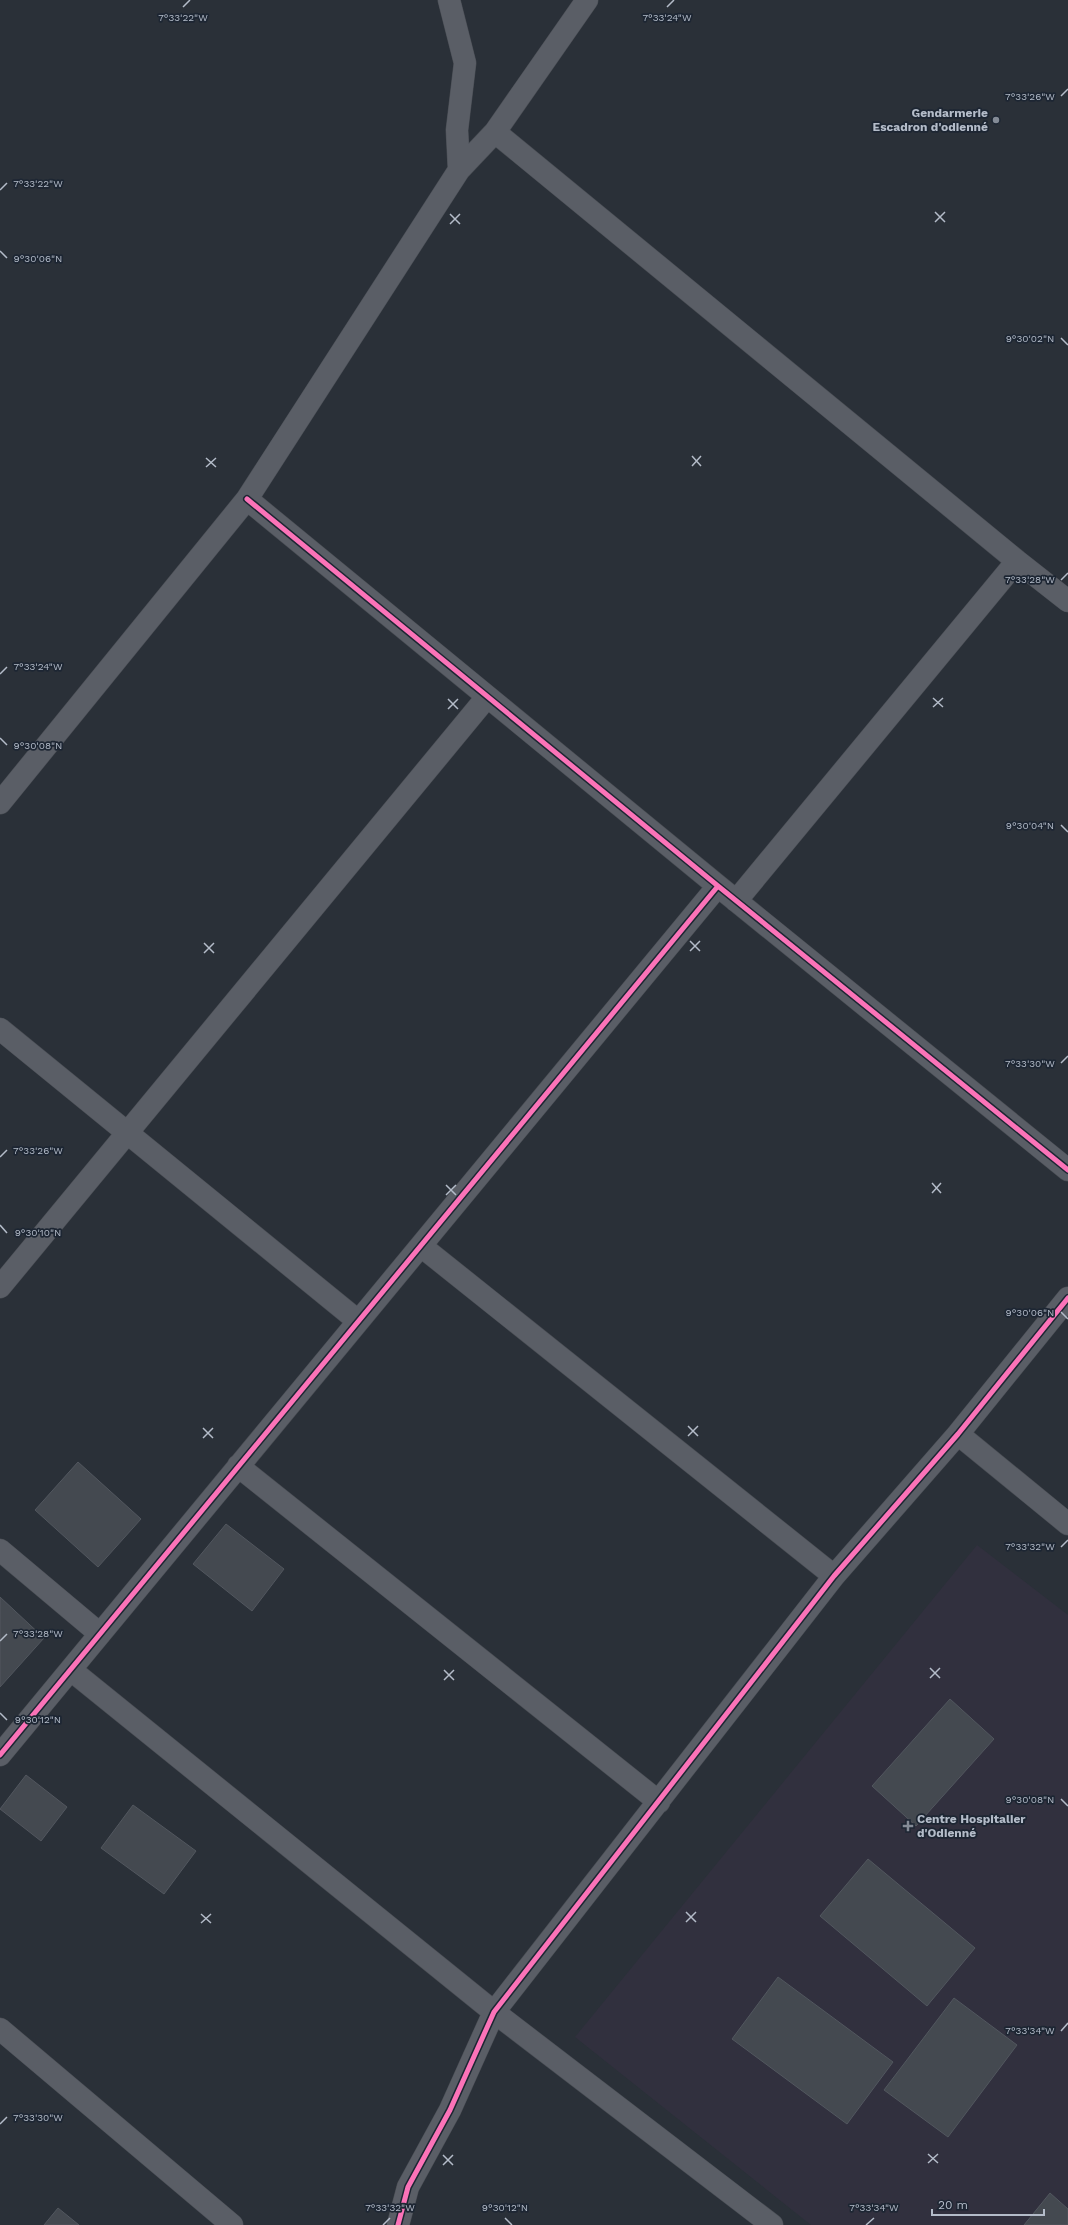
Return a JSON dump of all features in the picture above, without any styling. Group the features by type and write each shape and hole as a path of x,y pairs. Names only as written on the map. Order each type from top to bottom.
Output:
{"street":[{"path":"449,0 465,63 457,130 459,170"},
{"path":"0,803 247,499 459,170 495,132 587,0"},
{"path":"495,132 1017,561 1068,601"},
{"path":"247,499 736,901 1068,1170"},
{"path":"736,901 1017,561"},
{"path":"0,1287 487,697"},
{"path":"0,1755 718,886"},
{"path":"0,1029 358,1321"},
{"path":"421,1246 834,1576"},
{"path":"398,2225 408,2187 450,2110 494,2012 834,1576 958,1434 1068,1298"},
{"path":"958,1434 1068,1524"},
{"path":"238,1466 659,1802"},
{"path":"0,1550 100,1634"},
{"path":"70,1670 494,2012 772,2225"},
{"path":"0,2029 232,2225"}],"shaded area":[{"name":"Centre Hospitalier d'Odienné","path":"977,1545 1068,1615 1068,2225 811,2225 575,2037"}],"building":[{"path":"78,1462 141,1519 98,1567 35,1510"},
{"path":"226,1524 284,1569 252,1611 193,1564"},
{"path":"0,1597 44,1638 0,1687"},
{"path":"950,1699 994,1739 916,1826 872,1786"},
{"path":"26,1775 67,1807 41,1841 0,1809"},
{"path":"133,1805 196,1851 164,1894 101,1848"},
{"path":"868,1859 975,1948 927,2006 820,1916"},
{"path":"778,1977 893,2062 847,2124 732,2039"},
{"path":"954,1998 1017,2045 948,2137 884,2090"},
{"path":"1050,2193 1068,2209 1068,2225 1024,2225"},
{"path":"58,2208 79,2225 44,2225"}],"cycle path":[{"path":"247,499 718,886 1068,1170"},
{"path":"0,1755 718,886"},
{"path":"398,2225 408,2187 450,2110 494,2012 834,1576 958,1434 1068,1298"}],"place":[{"name":"Gendarmerie Escadron d'odienné","path":"996,120"},
{"name":"Centre Hospitalier d'Odienné","path":"908,1826"}]}
